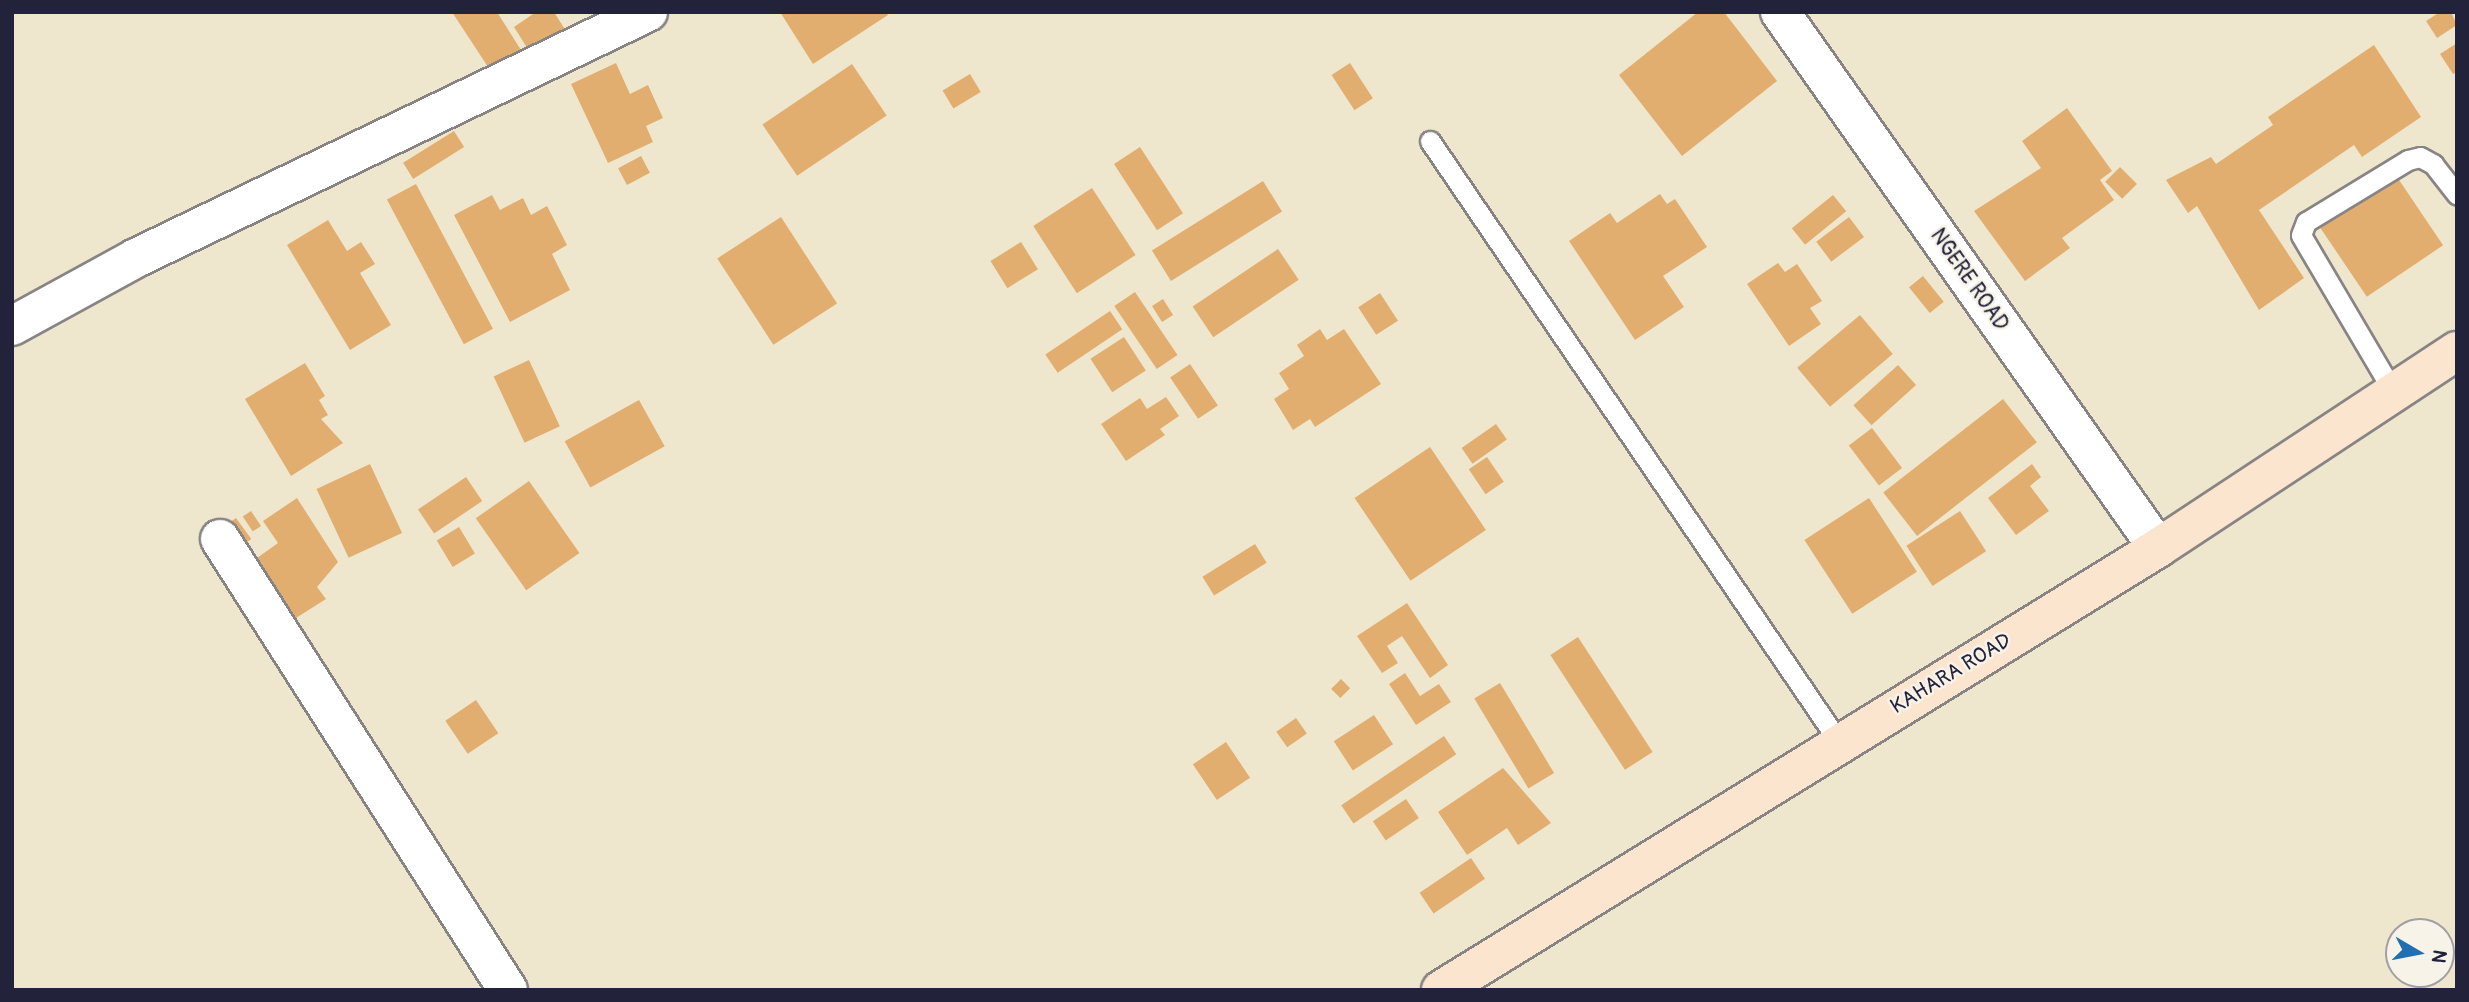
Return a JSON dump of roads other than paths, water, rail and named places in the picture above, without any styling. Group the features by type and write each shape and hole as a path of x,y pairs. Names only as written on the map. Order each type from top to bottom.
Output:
{"street":[{"path":"12,326 136,258 648,12"},
{"name":"NGERE ROAD","path":"1780,12 2158,548"},
{"name":"KAHARA ROAD","path":"1441,990 2158,548 2457,351"},
{"path":"220,539 508,990"}],"lane":[{"path":"1430,141 1839,743"},
{"path":"2394,393 2301,236 2306,222 2408,160 2420,157 2433,164 2457,195"}]}
